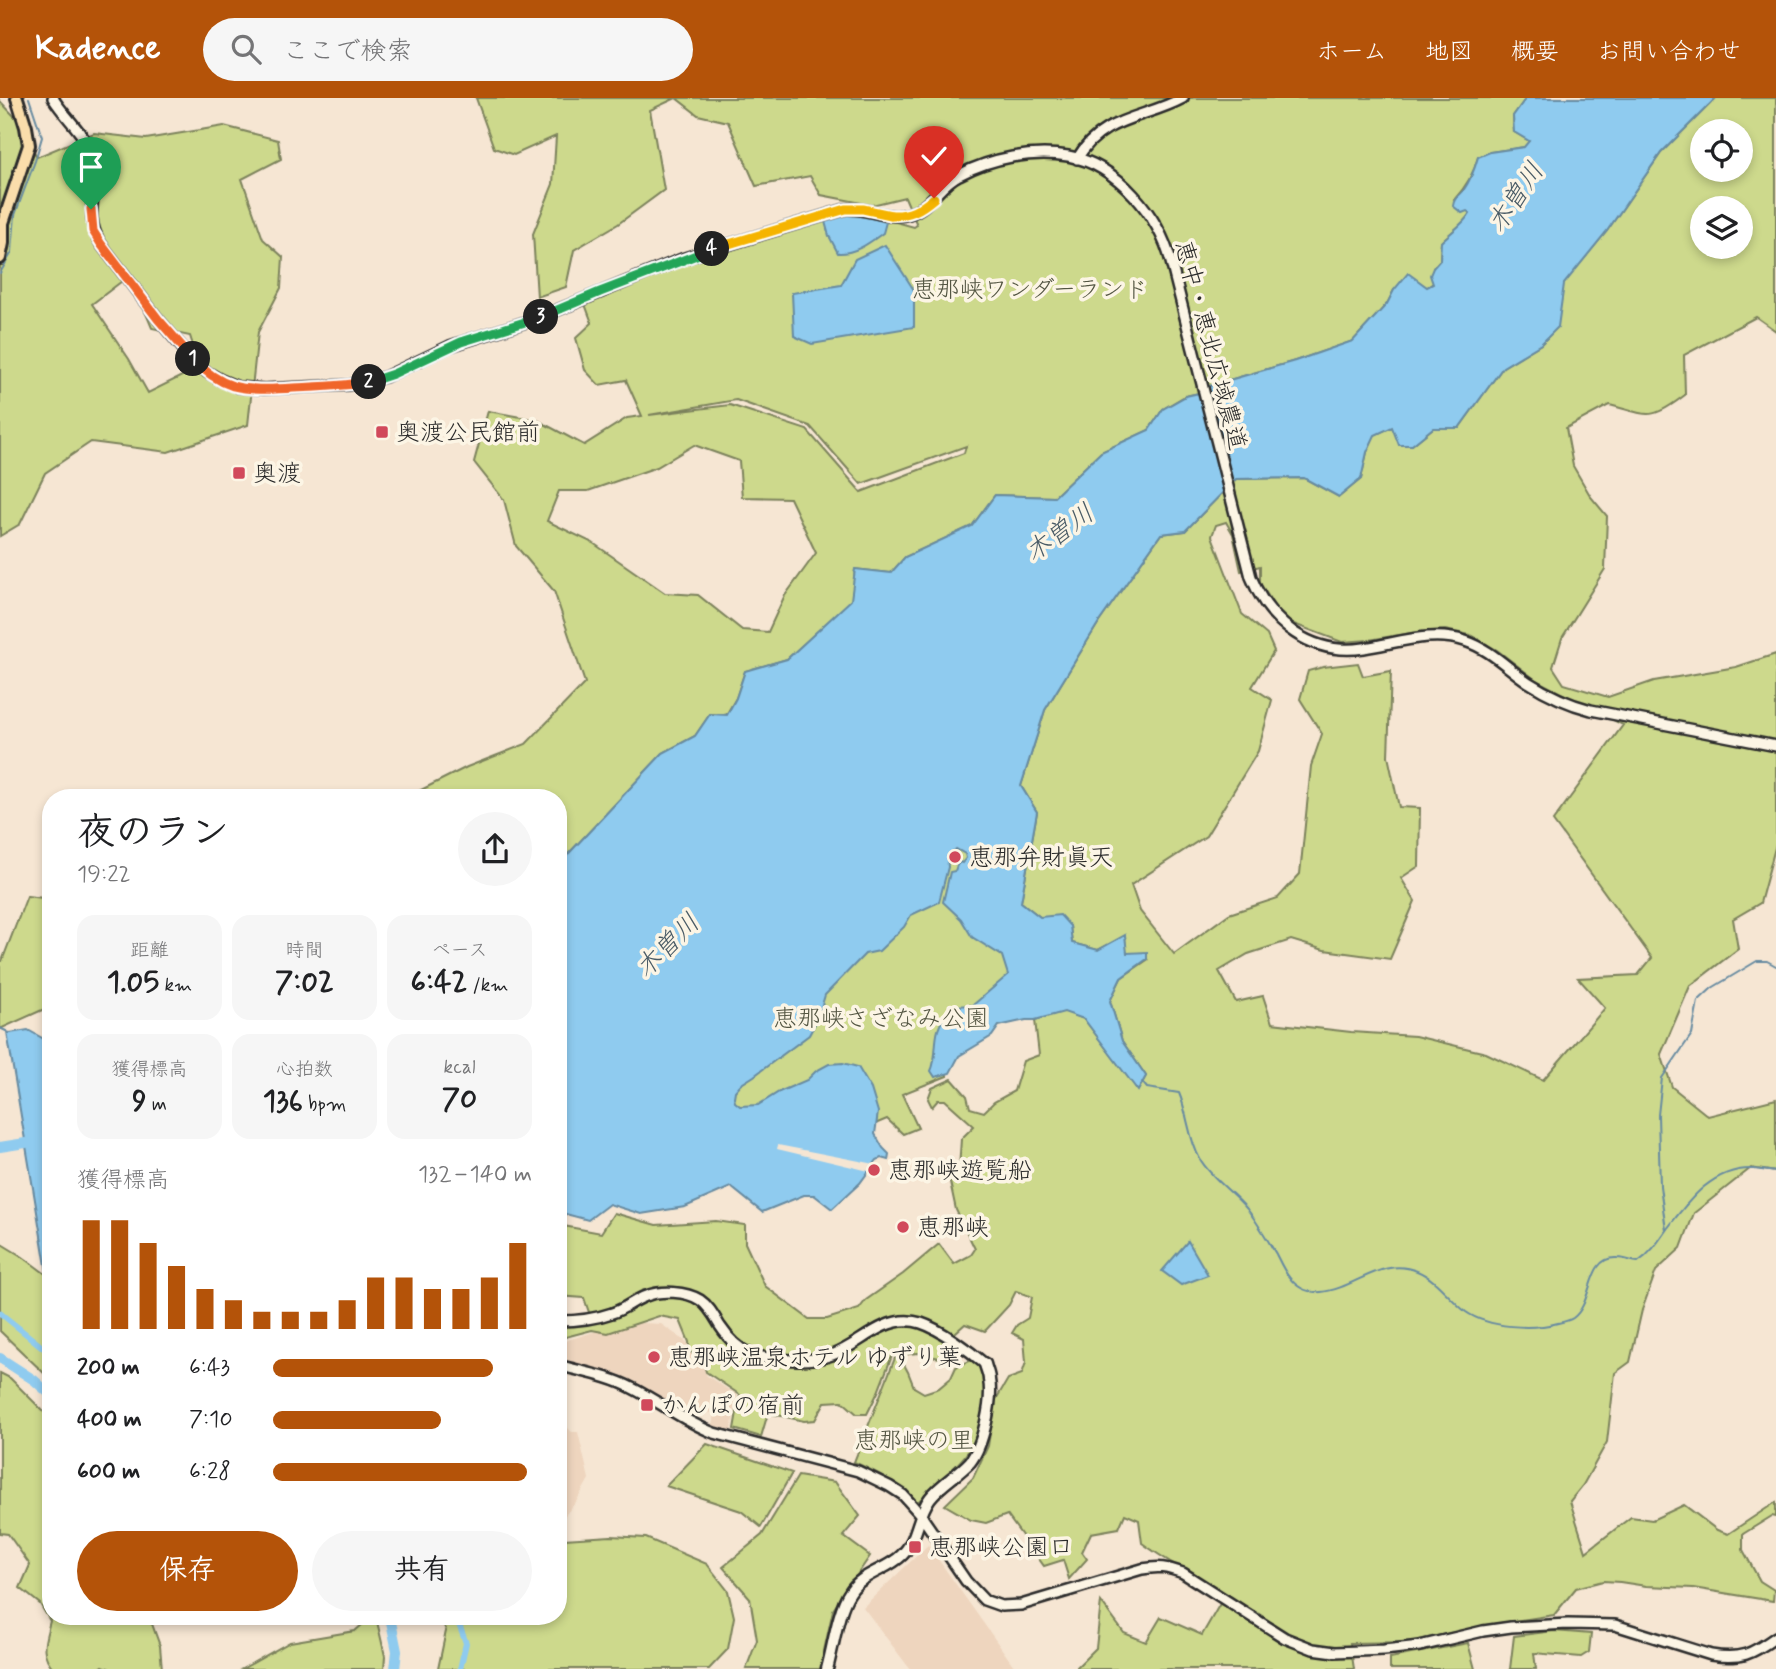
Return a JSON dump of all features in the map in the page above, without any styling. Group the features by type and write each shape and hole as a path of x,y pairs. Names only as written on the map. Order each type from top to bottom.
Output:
{"main road":[{"path":"0,258 4,243 3,223 29,145 17,98"},
{"path":"827,1669 850,1590 864,1577 892,1564 904,1554 913,1540 920,1514 931,1497 971,1461 980,1445 987,1418 990,1382 985,1364"}],"street":[{"name":"恵中・恵北広域農道","path":"53,98 87,142 93,156 95,175 91,216 93,231 101,244 158,319 202,368 229,384 255,389 368,382 393,374 450,346 538,318 707,251 846,209 863,209 892,215 909,214 927,204 957,175 1001,160 1041,155 1077,159 1121,184 1146,209 1169,253 1251,577 1259,595 1280,622 1303,639 1336,648 1354,649 1425,637 1458,639 1488,652 1537,688 1571,705 1776,746"},
{"path":"1077,159 1085,146 1104,130 1183,98"},
{"path":"567,1320 609,1314 648,1295 680,1294 701,1301 732,1341 752,1355 823,1358 843,1350 886,1325 907,1321 930,1327 985,1364"},
{"path":"567,1367 625,1384 706,1430 858,1471 898,1491 920,1514 966,1581 984,1600 1001,1606 1021,1605 1142,1569 1167,1567 1183,1573 1285,1637 1313,1649 1335,1652 1420,1646 1483,1631 1569,1623 1615,1625 1727,1657 1744,1656 1776,1637"}],"shaded area":[{"path":"626,1322 661,1324 688,1343 688,1352 701,1360 707,1376 737,1395 731,1432 712,1427 714,1415 702,1407 693,1420 621,1379 567,1362 567,1340"},
{"path":"567,1427 572,1432 578,1432 589,1479 567,1513"},
{"path":"928,1545 1016,1669 910,1669 863,1607"}],"green space":[{"path":"476,98 676,98 650,110 664,190 618,224 574,250 566,287 537,297 533,234 553,184 556,136 514,155 494,148"},
{"name":"恵那峡ワンダーランド","path":"676,98 1526,98 1513,116 1514,132 1529,141 1525,147 1490,152 1478,157 1469,180 1454,200 1470,213 1441,242 1440,260 1433,268 1433,283 1428,287 1394,290 1387,304 1353,341 1185,396 1163,409 1149,430 1101,452 1054,497 995,495 972,526 905,557 891,573 855,569 852,600 787,659 745,671 736,698 726,715 710,714 695,736 663,753 567,855 567,789 423,789 467,767 526,744 585,683 554,591 516,546 504,500 474,462 488,411 537,420 584,445 627,418 642,416 626,380 599,385 585,370 576,338 592,323 585,304 689,263 851,213 863,213 914,227 917,225 905,197 872,205 821,195 810,176 756,186 728,122 698,115","holes":["736,400 810,426 861,484 966,446 964,453 861,492 807,430 730,405 649,415","694,445 739,461 742,497 790,498 816,553 784,597 768,632 742,630 698,595 665,593 593,543 547,521 559,491 588,491 657,467"]},
{"path":"1716,98 1776,98 1776,331 1756,317 1684,355 1685,395 1656,413 1641,413 1609,405 1566,428 1573,466 1591,497 1607,516 1605,569 1562,638 1553,667 1564,684 1608,697 1654,681 1736,667 1776,654 1776,844 1760,903 1733,919 1738,949 1690,986 1661,1054 1672,1087 1708,1116 1776,1099 1776,1172 1751,1168 1694,1213 1681,1248 1656,1271 1642,1310 1630,1362 1615,1373 1607,1442 1583,1485 1570,1501 1586,1552 1631,1517 1652,1520 1684,1505 1717,1530 1728,1534 1776,1502 1776,1517 1772,1516 1743,1534 1743,1550 1760,1581 1774,1590 1773,1601 1693,1588 1603,1581 1576,1588 1554,1615 1487,1625 1409,1642 1350,1643 1354,1669 1077,1669 1096,1648 1101,1602 1124,1633 1146,1642 1161,1617 1202,1635 1225,1595 1142,1543 1139,1520 1125,1514 1119,1528 1091,1533 1082,1552 1087,1559 1069,1579 1063,1560 1044,1566 1007,1515 986,1523 971,1520 945,1505 973,1478 988,1446 995,1401 1008,1379 1022,1374 1026,1362 1024,1339 1012,1333 1017,1325 1028,1318 1032,1297 1016,1291 1009,1305 985,1331 965,1324 947,1340 960,1353 952,1361 918,1353 892,1356 867,1414 857,1414 842,1401 825,1402 815,1420 804,1421 768,1413 761,1437 734,1429 740,1395 706,1372 703,1360 689,1351 689,1342 680,1320 659,1316 608,1333 592,1330 567,1337 567,1323 592,1321 584,1298 567,1297 567,1227 601,1233 614,1213 656,1225 716,1221 745,1225 745,1243 765,1286 809,1319 827,1319 859,1309 866,1300 939,1244 954,1264 971,1255 975,1249 956,1210 950,1182 959,1169 961,1139 974,1126 945,1100 938,1100 932,1107 928,1099 932,1088 952,1079 967,1096 970,1108 984,1112 994,1102 1014,1091 1023,1061 1039,1055 1035,1020 1064,1011 1084,1019 1138,1090 1146,1076 1122,1041 1110,1001 1121,978 1147,960 1126,953 1125,936 1098,950 1072,943 1070,926 1040,917 1021,902 1037,812 1021,786 1045,710 1099,622 1161,534 1185,531 1236,479 1304,478 1339,497 1361,479 1374,435 1392,427 1412,445 1433,428 1459,428 1503,367 1541,344 1557,327 1563,284 1607,231 1661,153 1690,124 1690,182 1753,182 1753,119 1695,119","holes":["1226,522 1233,534 1241,571 1260,566 1260,583 1275,607 1291,623 1342,642 1445,630 1470,635 1497,650 1536,680 1623,725 1553,821 1652,958 1638,975 1578,978 1605,1008 1543,1080 1486,1053 1415,1036 1272,1023 1263,996 1236,1002 1219,971 1248,954 1291,940 1324,950 1390,959 1415,901 1401,878 1419,866 1420,808 1399,807 1388,756 1391,671 1363,676 1358,663 1308,671 1300,699 1322,734 1311,766 1300,874 1278,898 1229,914 1174,954 1140,911 1131,885 1206,836 1258,751 1272,700 1252,687 1274,651 1267,635 1242,614 1212,536 1216,525"]},
{"path":"0,101 16,118 37,157 94,133 146,139 224,126 278,140 281,159 242,179 263,239 283,257 281,288 258,332 248,425 168,452 91,442 45,473 20,524 0,536","holes":["130,275 152,328 190,336 200,367 148,393 92,304"]},
{"name":"恵那峡さざなみ公園","path":"950,835 976,854 1019,978 944,1035 947,1076 902,1094 918,1128 903,1134 887,1119 873,1125 743,1118 722,1092 815,991"},
{"path":"27,896 42,898 42,1010 0,1029 2,961"},
{"path":"0,1243 42,1271 42,1371 0,1331"},
{"name":"恵那峡の里","path":"895,1358 901,1359 914,1387 924,1393 939,1388 951,1378 956,1367 974,1359 986,1381 980,1424 969,1450 919,1501 915,1501 887,1478 854,1462"},
{"path":"0,1373 10,1378 42,1410 42,1607 20,1588 30,1565 8,1534 0,1533"},
{"path":"707,1444 792,1473 761,1527 741,1511 666,1486"},
{"path":"798,1476 835,1482 860,1516 843,1536 870,1556 833,1610 820,1669 746,1669 757,1640 750,1598 723,1567 762,1535"},
{"path":"611,1536 646,1538 707,1564 728,1591 734,1617 728,1649 709,1669 438,1669 446,1631 444,1625 567,1625 567,1539"},
{"path":"49,1625 152,1625 160,1646 162,1669 110,1669 103,1666 99,1669 54,1669 46,1658"},
{"path":"362,1625 378,1625 385,1656 384,1669 242,1669 290,1642 355,1631"},
{"path":"1554,1631 1591,1634 1589,1652 1581,1657 1534,1653 1536,1669 1510,1669 1514,1636"},
{"path":"1468,1643 1475,1669 1390,1669 1390,1658"}],"water":[{"path":"1526,98 1716,98 1695,119 1690,119 1690,124 1661,153 1607,231 1564,284 1558,327 1541,344 1503,367 1459,428 1433,428 1412,445 1399,445 1392,427 1375,435 1367,452 1361,479 1339,497 1304,478 1236,479 1185,531 1161,534 1099,622 1045,710 1021,786 1037,812 1021,902 1040,917 1060,915 1070,926 1072,943 1098,950 1125,935 1127,953 1147,952 1147,959 1121,978 1110,1001 1122,1041 1146,1076 1138,1091 1084,1019 1064,1012 999,1026 992,1036 959,1056 950,1073 935,1077 931,1071 938,1030 944,1017 954,1006 973,1005 1008,975 1002,956 972,937 961,919 943,902 950,872 955,871 957,865 966,858 965,854 956,849 949,857 939,902 911,915 904,927 879,951 865,954 825,995 809,1035 735,1091 735,1102 740,1106 758,1105 807,1080 829,1064 843,1063 858,1067 871,1089 878,1112 875,1134 889,1154 888,1160 877,1160 860,1183 832,1209 814,1195 804,1195 762,1212 731,1187 685,1207 641,1214 609,1204 588,1220 567,1214 567,855 663,753 695,736 710,714 727,715 745,671 787,659 851,600 855,569 891,573 905,557 972,526 995,495 1054,497 1101,452 1149,430 1163,409 1186,396 1199,393 1212,385 1353,341 1387,304 1408,273 1427,287 1433,284 1430,275 1440,260 1441,242 1470,213 1462,213 1453,206 1455,199 1468,183 1478,157 1490,152 1524,147 1529,141 1514,132 1513,116"},
{"path":"851,212 886,222 883,233 856,250 838,253 824,218"},
{"path":"885,245 914,290 914,327 812,344 794,336 792,293 841,285 855,259"},
{"path":"28,1030 42,1038 42,1242 7,1032"},
{"path":"1188,1241 1208,1275 1181,1285 1162,1271"}],"pier":[{"path":"778,1145 875,1164 869,1171 777,1149"}],"waterway":[{"path":"0,273 12,252 15,215 42,137 29,98"},
{"path":"1666,1230 1660,1186 1658,1115 1662,1078 1692,1034 1698,1001 1712,988 1757,961 1767,961 1776,966"},
{"path":"0,1028 6,1031"},
{"path":"1142,1082 1147,1088 1179,1093 1200,1159 1247,1209 1287,1275 1299,1287 1312,1292 1333,1290 1380,1270 1404,1267 1431,1279 1475,1317 1511,1326 1548,1325 1572,1319 1580,1311 1600,1264 1607,1259 1617,1258 1638,1262 1654,1247 1693,1197 1714,1179 1739,1170 1776,1172"},
{"name":"木曽川","path":"0,1147 42,1140"},
{"path":"0,1313 42,1347"},
{"path":"0,1358 42,1387"},
{"path":"392,1625 397,1651 395,1669"},
{"path":"459,1625 466,1643 460,1669"}],"place":[{"name":"奥渡公民館前","path":"382,432"},
{"name":"奥渡","path":"239,473"},
{"name":"恵那弁財眞天","path":"955,857"},
{"name":"恵那峡遊覧船","path":"874,1170"},
{"name":"恵那峡","path":"903,1227"},
{"name":"恵那峡温泉ホテル ゆずり葉","path":"654,1357"},
{"name":"かんぽの宿前","path":"647,1405"},
{"name":"恵那峡公園口","path":"915,1547"}],"route":[{"path":"91,209 93,231 101,244 158,319 198,365 229,384 264,389 368,382 393,374 450,346 538,318 707,251 846,209 863,209 892,215 909,214 934,198"}]}
